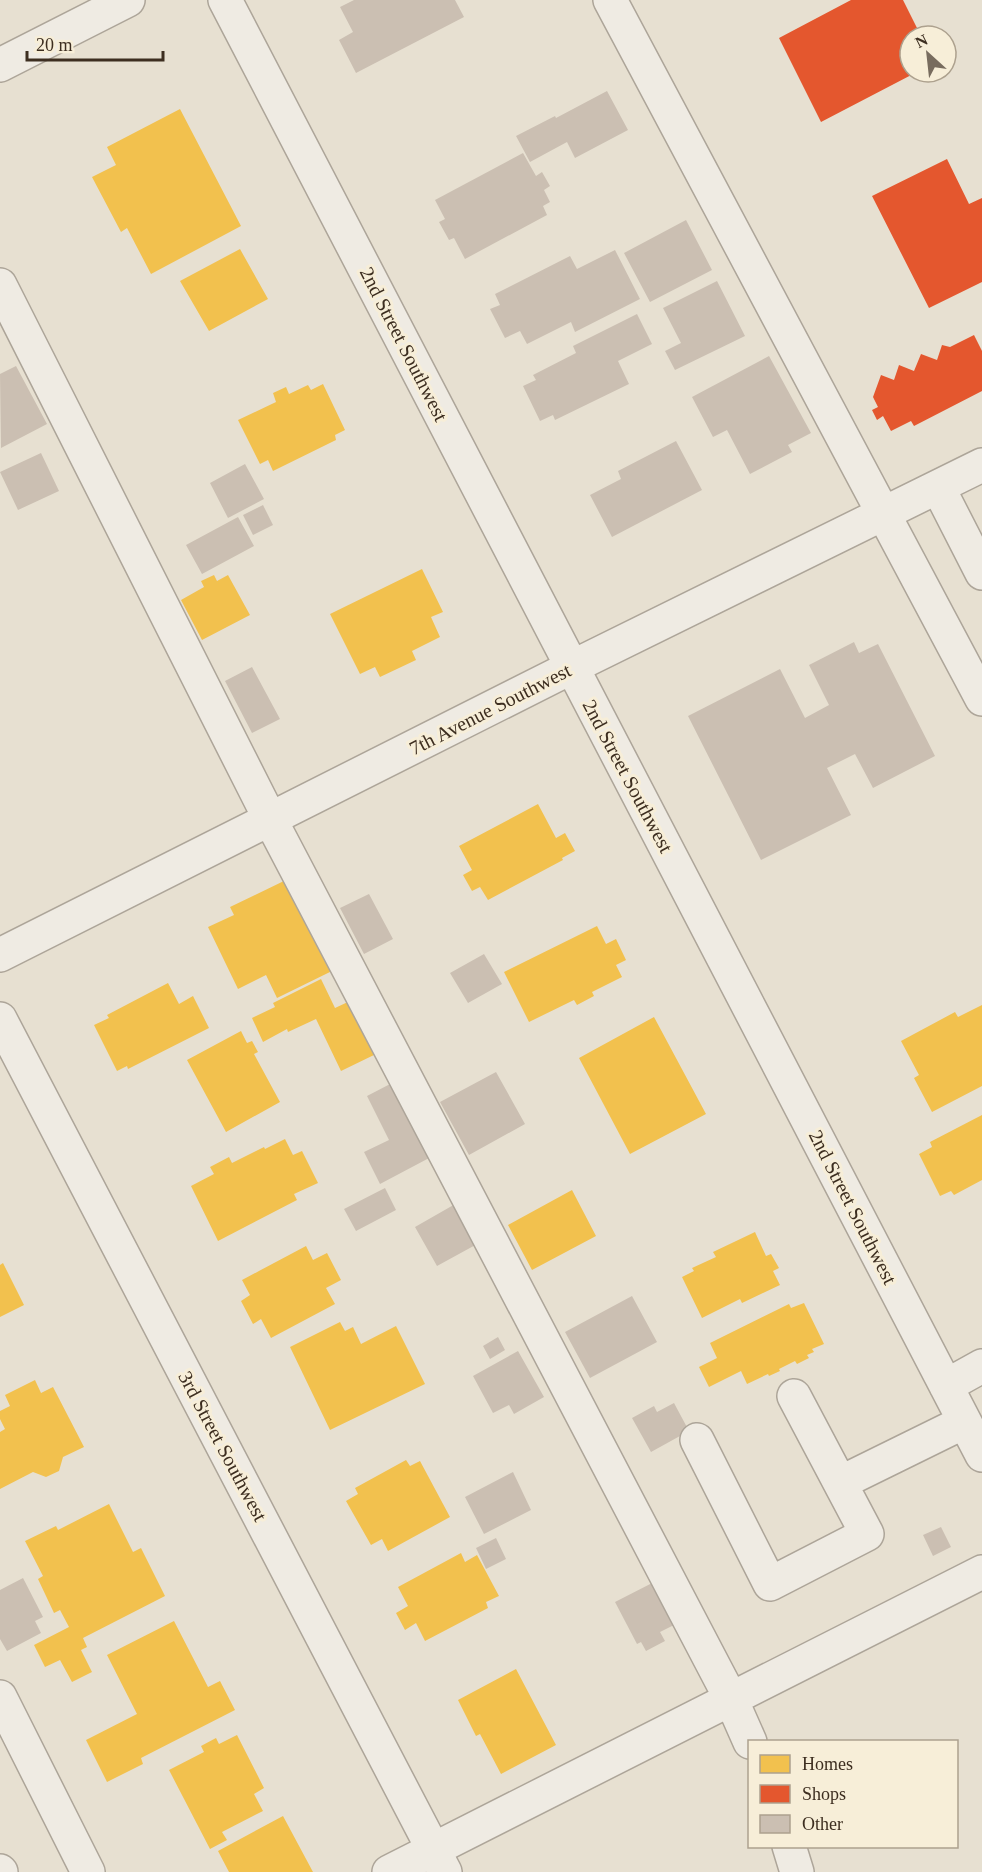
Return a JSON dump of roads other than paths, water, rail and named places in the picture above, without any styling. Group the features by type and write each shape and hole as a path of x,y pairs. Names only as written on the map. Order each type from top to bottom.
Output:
{"street":[{"path":"0,65 128,0"},
{"name":"2nd Street Southwest","path":"225,0 982,1455"},
{"path":"610,0 982,699"},
{"path":"0,285 270,819 731,1699 749,1740"},
{"name":"7th Avenue Southwest","path":"0,956 572,667 982,465"},
{"path":"938,487 982,573"},
{"name":"3rd Street Southwest","path":"0,1019 439,1861"},
{"path":"945,1386 982,1366"},
{"path":"698,1440 770,1584 867,1534 794,1396"},
{"path":"840,1483 964,1422"},
{"path":"389,1872 439,1861 731,1699 982,1572"},
{"path":"0,1697 88,1872"},
{"path":"790,1848 797,1872"}]}
